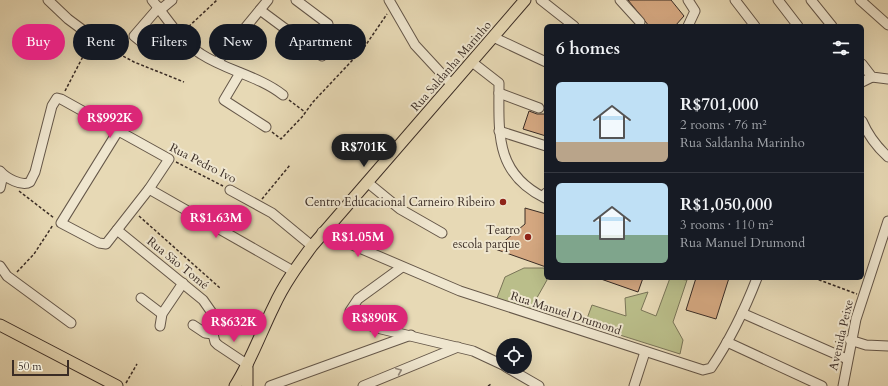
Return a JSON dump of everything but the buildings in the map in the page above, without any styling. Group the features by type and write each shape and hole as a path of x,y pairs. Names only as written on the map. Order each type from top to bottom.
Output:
{"main road":[{"name":"Rua Saldanha Marinho","path":"235,386 244,363 274,304 293,271 322,232 525,0"},
{"path":"1,328 121,385"},
{"name":"Rua Saldanha Marinho","path":"244,363 247,386"}],"street":[{"path":"48,0 76,24"},
{"path":"143,24 157,6 172,0"},
{"path":"217,62 268,0"},
{"path":"296,0 328,24"},
{"path":"541,0 571,24"},
{"path":"620,0 640,22"},
{"path":"688,0 695,11 689,24"},
{"path":"735,0 753,24"},
{"path":"778,0 796,24"},
{"path":"810,0 830,24"},
{"path":"860,0 888,25"},
{"path":"391,3 415,45 452,85"},
{"path":"157,6 171,24"},
{"path":"260,10 279,24"},
{"path":"493,37 544,61"},
{"path":"201,53 268,85 283,95"},
{"path":"472,62 498,83 499,131 502,149 512,171 531,191 544,198"},
{"path":"864,67 872,77"},
{"path":"240,72 224,100 266,127"},
{"path":"864,81 872,77 888,79"},
{"path":"499,93 539,108"},
{"path":"0,188 2,173 12,180 25,184 30,182 35,172 52,106 59,99"},
{"name":"Rua Pedro Ivo","path":"59,99 169,159"},
{"path":"864,126 867,133 878,148 888,157"},
{"path":"499,131 544,145"},
{"path":"118,132 59,221 102,244 108,242 149,189 169,159"},
{"path":"367,182 400,209 442,233"},
{"path":"149,189 293,271"},
{"name":"Rua Pedro Ivo","path":"230,190 258,204 288,225 312,246"},
{"name":"Avenida Peixe","path":"842,386 850,340 862,296 888,222"},
{"name":"Rua Sāo Tomé","path":"118,230 203,300 217,320 216,329 213,334"},
{"name":"Rua Manuel Drumond","path":"322,232 402,267 499,304 696,368 711,368 742,313 756,280"},
{"path":"0,266 7,276 71,323"},
{"path":"402,267 358,299 352,306 352,320 360,324 458,346 487,356 496,361"},
{"path":"160,326 162,314 183,283"},
{"path":"141,298 162,314"},
{"path":"742,313 847,359"},
{"path":"193,325 205,333 213,334 215,342 218,346 244,363"},
{"path":"270,386 411,335"},
{"path":"850,340 866,345 888,346"},
{"path":"727,342 822,386"},
{"path":"363,386 458,346"},
{"path":"634,386 645,352"},
{"path":"518,374 538,386"}],"path":[{"path":"191,24 217,0"},
{"path":"266,127 281,139 363,50 391,3"},
{"path":"129,59 184,82"},
{"path":"59,99 80,60"},
{"path":"283,95 305,112"},
{"name":"Rua Pedro Ivo","path":"169,159 230,190"},
{"path":"258,204 290,165"},
{"path":"12,180 15,188 59,221 34,254 21,266 12,280"},
{"path":"133,210 220,288"},
{"path":"819,280 853,293"},
{"path":"121,385 137,364"}],"green space":[{"path":"524,268 544,268 544,280 547,280 530,310 497,298 505,277"},
{"path":"669,280 687,280 673,322 683,340 680,354 585,324 592,305 626,316 625,298 648,292 641,310 656,316"}],"place":[{"name":"Centro Educacional Carneiro Ribeiro","path":"503,202"},
{"name":"Teatro escola parque","path":"528,237"}]}
